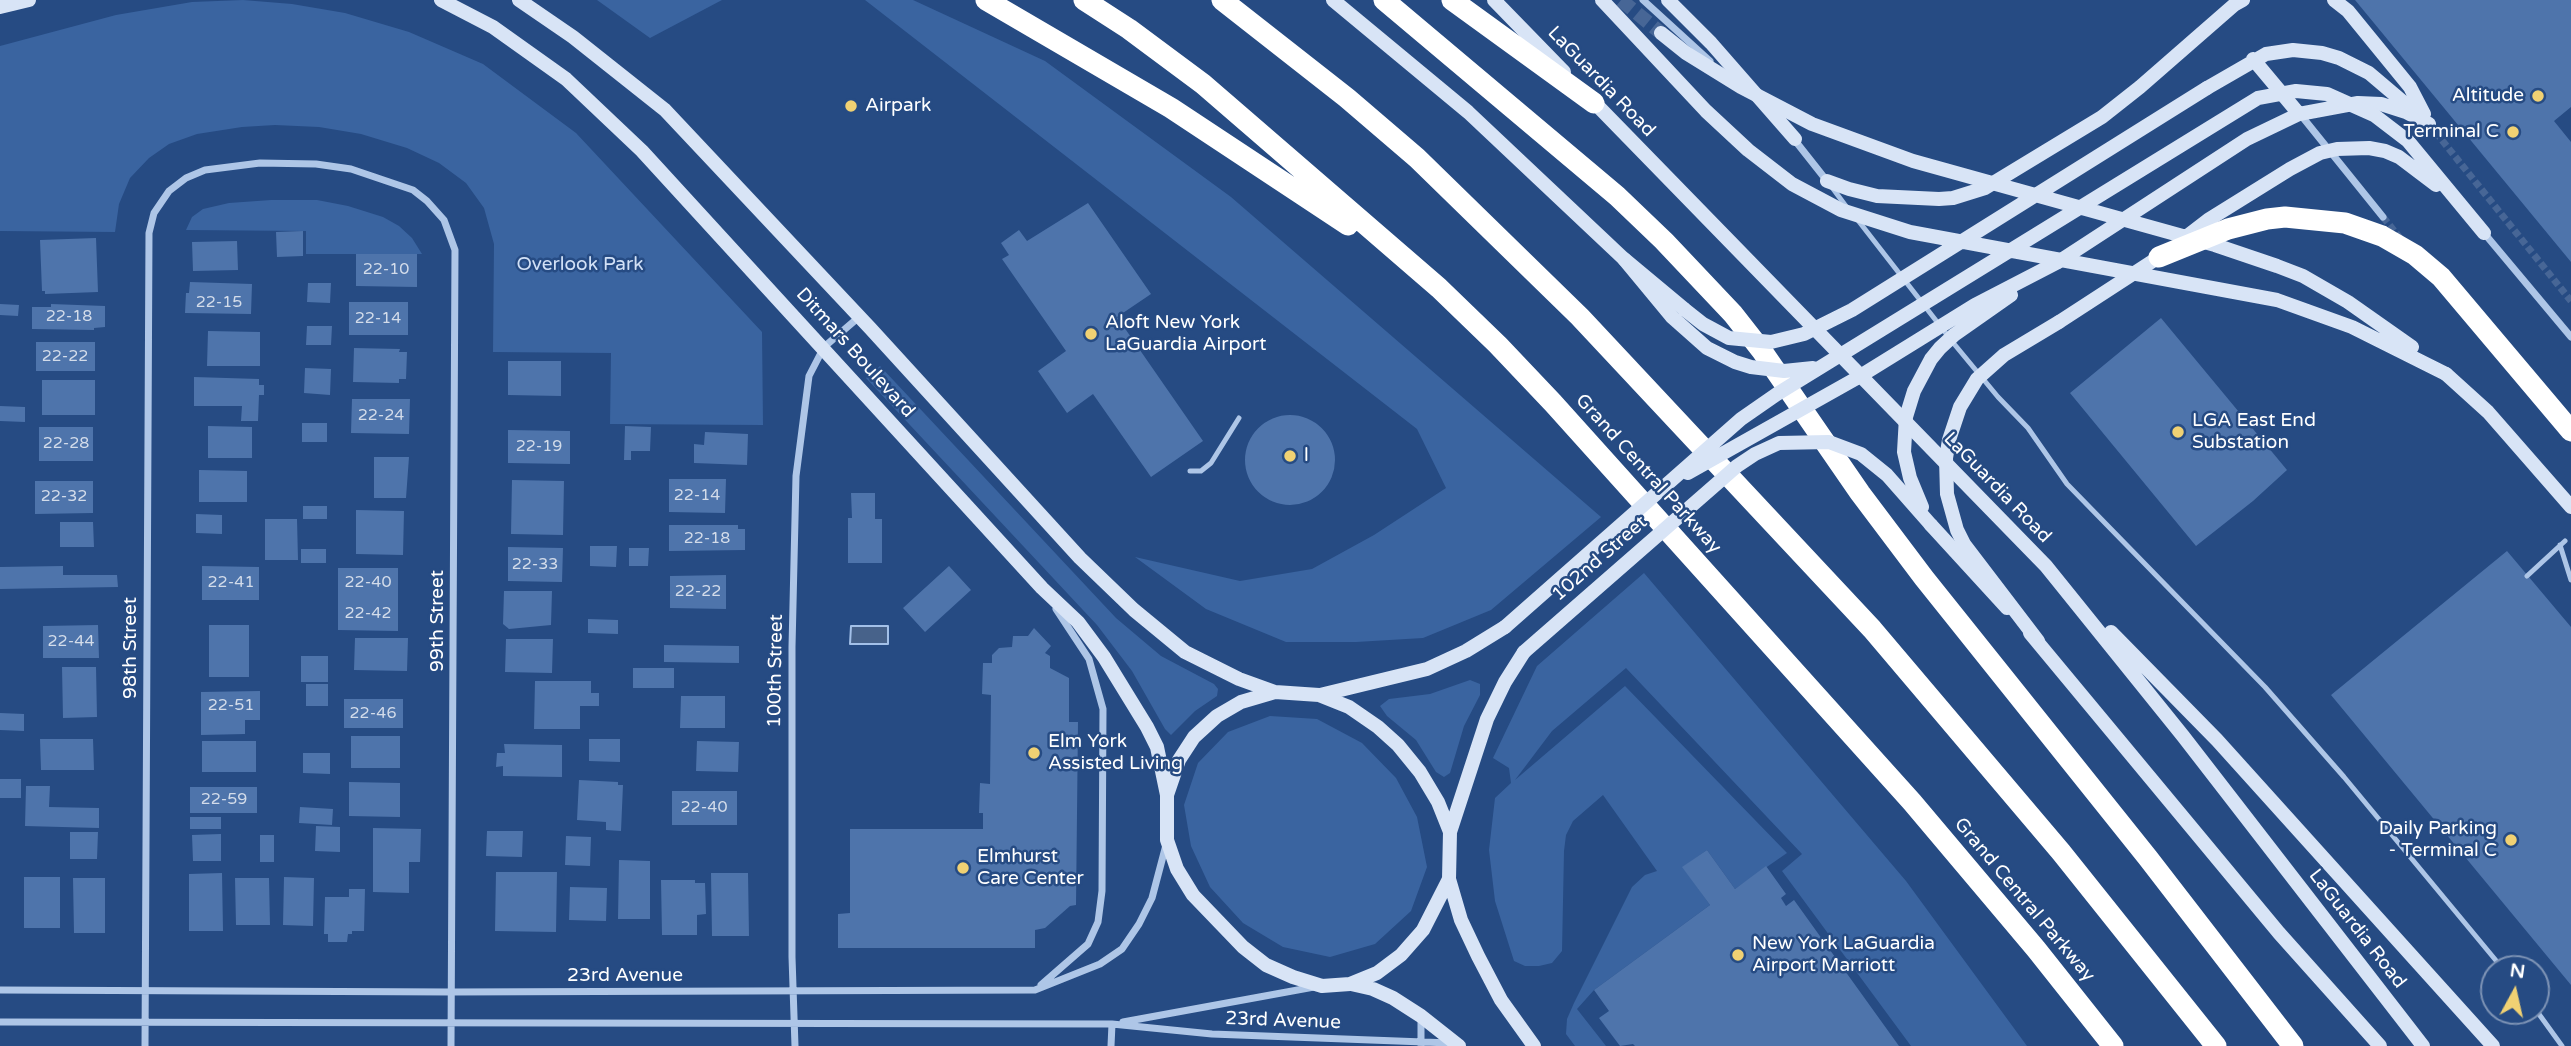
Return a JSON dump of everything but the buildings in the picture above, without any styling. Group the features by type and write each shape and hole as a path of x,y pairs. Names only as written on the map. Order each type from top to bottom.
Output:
{"highway":[{"path":"986,0 1171,107 1306,195 1439,288"},
{"name":"Grand Central Parkway","path":"1084,0 1129,29 1203,84 1439,288 1553,403 1821,698 1974,875 2113,1046"},
{"path":"1222,0 1337,90 1417,158 1580,317 1759,505 1872,629 2061,852 2216,1046"},
{"path":"1384,0 1616,196 1664,241 1733,314 1924,578 2148,858 2293,1046"},
{"path":"1452,0 1594,103"},
{"path":"2160,257 2228,229 2276,218 2324,219 2382,236 2415,254 2441,277 2571,431"}],"street":[{"path":"0,7 29,0"},
{"name":"Ditmars Boulevard","path":"441,0 494,27 566,79 642,151 1042,588 1077,622 1104,657 1157,747 1167,795"},
{"name":"Ditmars Boulevard","path":"519,0 573,37 664,110 1080,558 1134,610 1185,652 1239,679 1275,692"},
{"path":"1333,0 1468,112 1624,259 1684,309 1715,331 1744,341 1788,339 1852,310 2253,59 2278,51 2322,53 2339,58 2380,80 2429,124"},
{"name":"LaGuardia Road","path":"1494,0 2046,566 2183,736 2423,1046"},
{"path":"1602,0 1706,111 1748,150 1792,184 1841,210 1910,233 2277,300 2353,327 2446,374"},
{"path":"1643,0 1794,139"},
{"path":"1668,0 1711,43 1827,181 1849,190 1877,196 1927,199 1953,198 1985,188 2102,117 2243,0"},
{"path":"2334,0 2348,11 2410,87 2429,124"},
{"path":"1661,33 1709,68 1776,107 1844,138 1913,161 2214,245 2304,276 2376,321 2446,374 2488,412 2571,507"},
{"path":"2253,59 2383,217"},
{"path":"1668,485 1701,452 1741,419 1821,367 2246,103 2283,92 2334,96 2356,105 2393,128 2422,157 2571,337"},
{"path":"2038,641 1931,525 1914,491 1904,452 1906,417 1918,380 1931,359 1954,335 2058,262 2247,139 2300,114 2358,103 2381,104 2406,112 2429,124"},
{"path":"2380,1046 2279,933 1972,557 1957,530 1945,477 1946,458 1954,424 1968,393 1989,366 2160,257 2208,220 2320,153 2353,147 2385,151 2399,157 2438,187 2484,233"},
{"name":"98th Street","path":"145,1046 149,233 154,213 169,191 186,177 205,170 260,163 316,164 351,169 413,190 444,220 455,250"},
{"name":"99th Street","path":"452,1023 455,250"},
{"path":"1624,259 1672,317 1713,352 1735,362 1769,370 1821,367"},
{"path":"1668,485 1746,438 1847,383 1975,305 2058,262"},
{"name":"100th Street","path":"795,1046 792,646 796,476 809,376 824,347 859,317"},
{"name":"102nd Street","path":"1450,832 1487,719 1505,682 1524,652 1737,466 1755,454 1779,443 1829,442 1861,454 1887,475 1931,525"},
{"name":"102nd Street","path":"1319,695 1427,669 1466,651 1504,627 1668,485"},
{"path":"2046,566 2217,740 2493,1046"},
{"path":"1035,990 1088,944 1098,922 1102,891 1103,709 1089,659 1042,588"},
{"path":"1457,1044 1421,1016 1374,989 1350,984 1322,986 1266,965 1243,947 1193,895 1177,869 1167,840 1167,795 1179,760 1194,737 1217,716 1241,702 1275,692 1319,695 1349,707 1378,727 1398,746 1426,782 1438,802 1450,832 1449,879 1461,920 1501,1000 1534,1046"},
{"name":"23rd Avenue","path":"0,990 1035,990 1100,964 1122,949 1152,898 1167,840"},
{"path":"1350,984 1377,973 1401,955 1423,930 1449,879"},
{"name":"23rd Avenue","path":"1112,1024 1322,986"},
{"path":"1421,1016 1421,1044"},
{"name":"23rd Avenue","path":"0,1022 1112,1024 1212,1034 1457,1044"},
{"path":"451,1046 452,1023"},
{"path":"1111,1046 1112,1024"}],"lane":[{"path":"1827,181 1955,345 2028,428 2067,484 2265,687 2344,777 2490,955"},
{"path":"1190,471 1202,471 1211,463 1240,418"},
{"path":"2527,576 2563,543 2571,580"},
{"path":"2547,1025 2562,1046"}],"green space":[{"name":"Overlook Park","path":"243,0 292,4 345,13 409,32 483,64 576,133 762,332 763,425 610,424 611,353 493,352 494,244 484,208 466,183 439,163 407,148 361,134 319,127 275,125 197,134 169,144 149,158 130,178 119,204 115,232 0,231 0,46 116,15 192,2"},
{"path":"597,0 722,0 650,38"},
{"path":"865,0 913,0 1045,61 1231,197 1601,517 1491,610 1423,638 1286,642 1206,609 1135,557 1240,581 1312,569 1374,535 1446,488 1417,429"},
{"path":"317,200 383,217 412,238 422,254 306,254 306,231 186,230 192,217 203,209 229,203"},
{"path":"880,366 1116,618 1161,656 1214,684 1218,689 1217,696 1195,711 1171,735 1132,671 1097,625 866,378"},
{"path":"1644,573 1906,881 2027,1046 1911,1046 1782,871 1802,854 1626,668 1552,731 1515,780 1625,686 1787,853 1735,889 1707,850 1683,867 1710,905 1594,990 1577,1009 1606,1046 1575,1046 1566,1034 1567,1019 1574,1003 1632,887 1645,875 1657,871 1603,795 1573,821 1566,835 1562,951 1552,963 1539,966 1525,966 1514,961 1495,901 1489,850 1495,798 1511,783 1509,768 1493,758 1537,666"},
{"path":"1470,680 1480,684 1480,695 1464,726 1450,773 1444,777 1436,772 1416,740 1387,716 1380,706 1389,699 1430,694"},
{"path":"1270,716 1317,719 1362,743 1396,778 1417,817 1427,867 1411,911 1375,944 1330,957 1283,947 1243,923 1210,887 1191,846 1184,805 1198,763 1228,732"}],"shaded area":[{"path":"851,626 888,626 888,644 850,644"}],"tunnel":[{"path":"1621,0 1661,33"},
{"path":"2429,124 2571,301"},
{"path":"2383,217 2400,238"}],"place":[{"name":"Altitude","path":"2538,96"},
{"name":"Airpark","path":"851,106"},
{"name":"Terminal C","path":"2513,132"},
{"name":"Aloft New York LaGuardia Airport","path":"1091,334"},
{"name":"LGA East End Substation","path":"2178,432"},
{"name":"l","path":"1290,456"},
{"name":"Elm York Assisted Living","path":"1034,753"},
{"name":"Daily Parking - Terminal C","path":"2511,840"},
{"name":"Elmhurst Care Center","path":"963,868"},
{"name":"New York LaGuardia Airport Marriott","path":"1738,955"}]}
